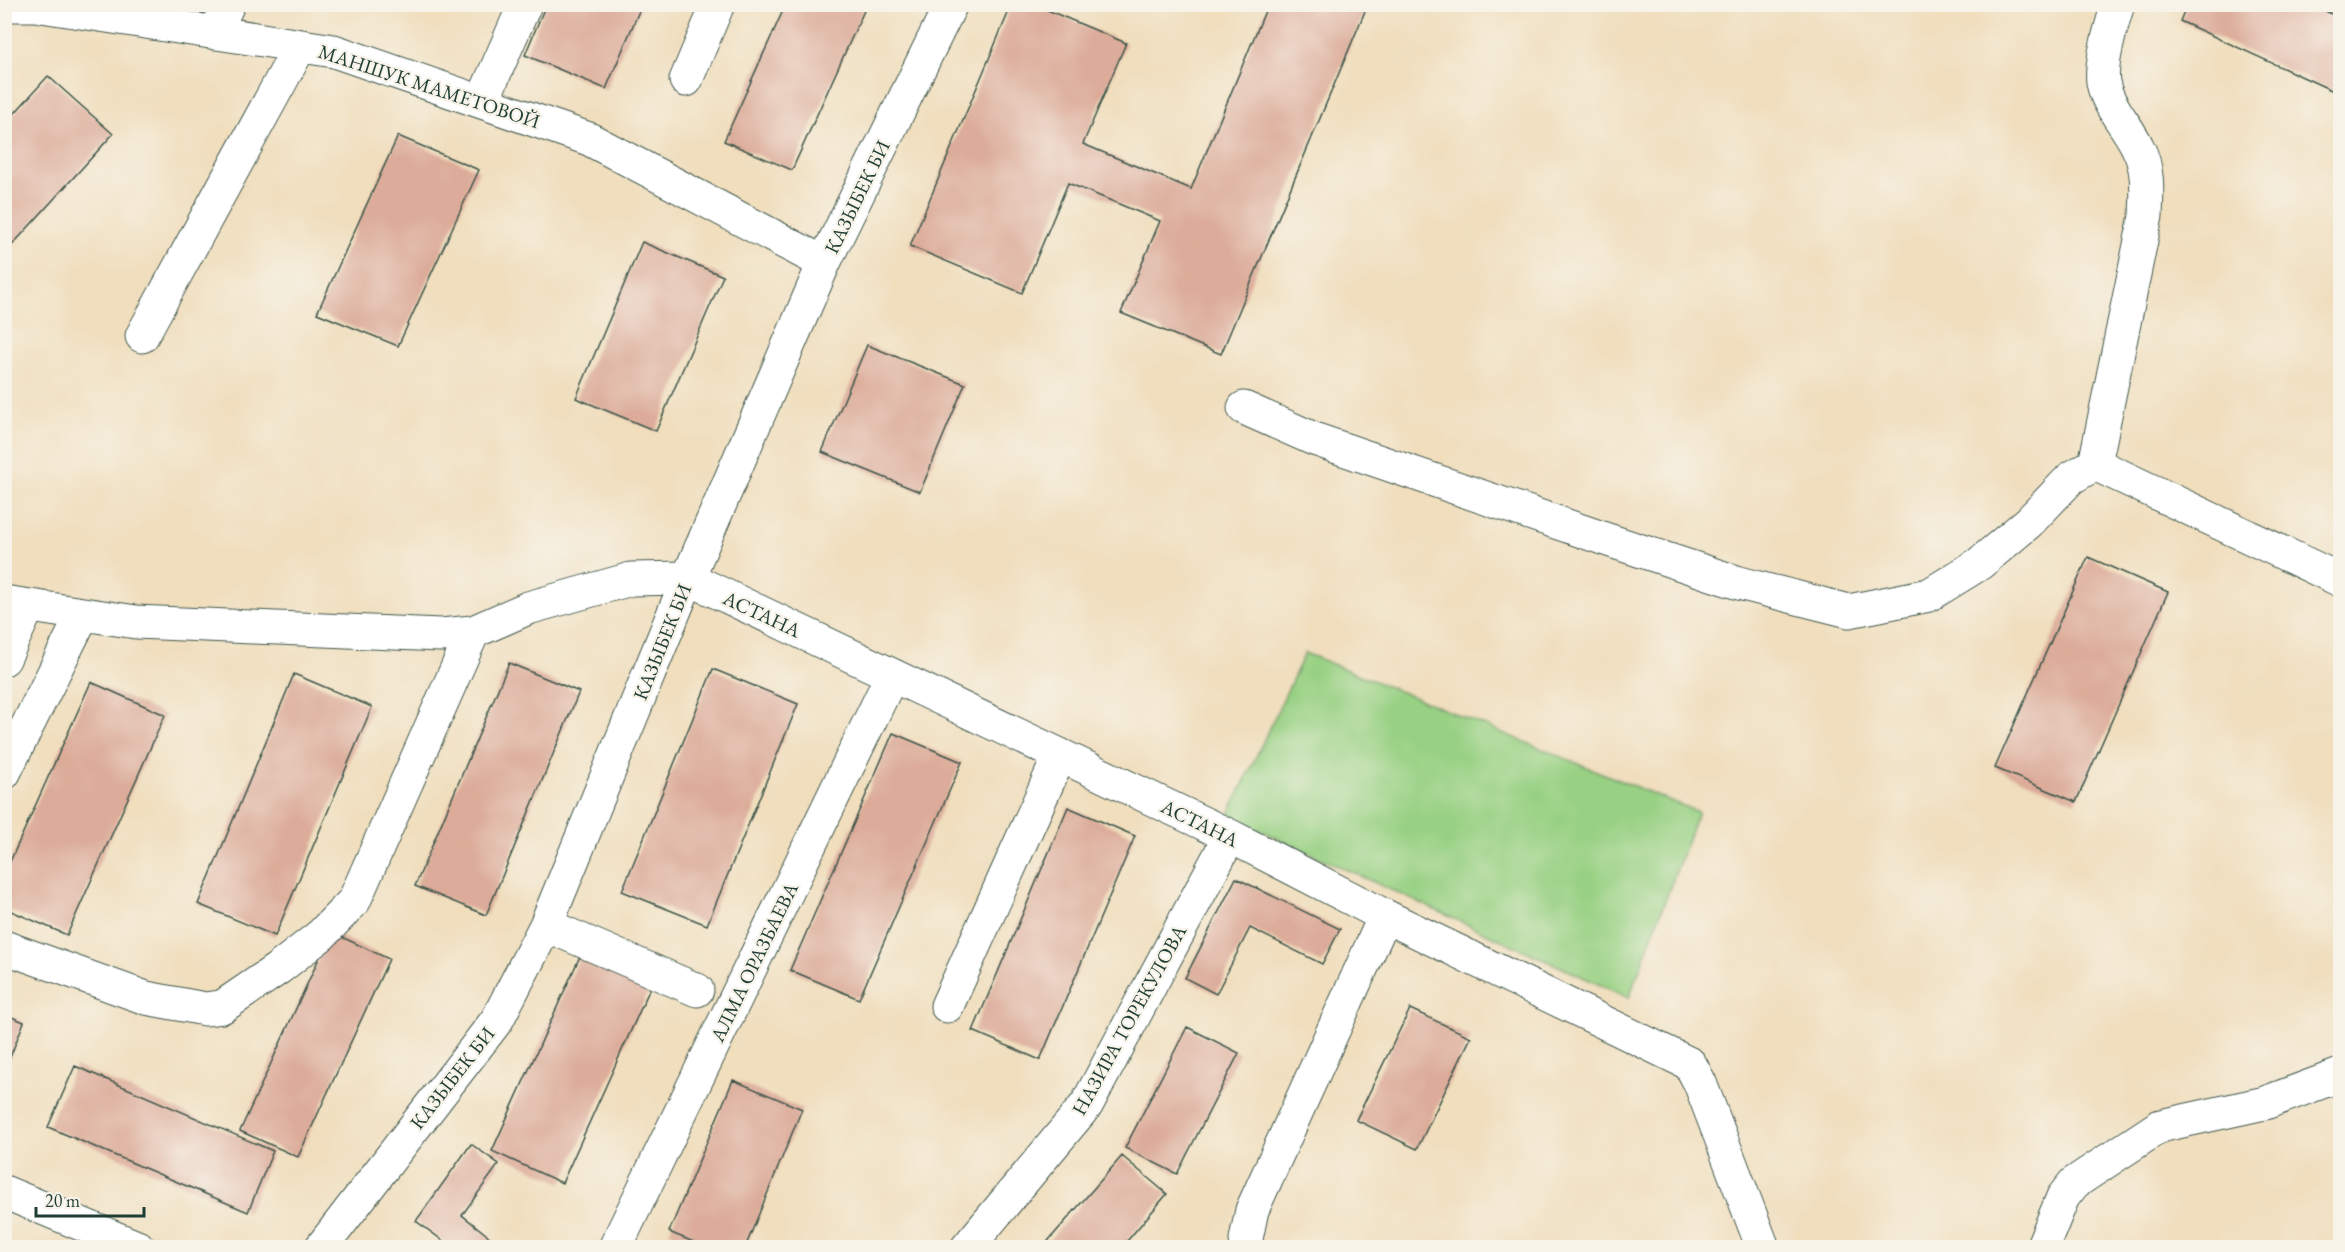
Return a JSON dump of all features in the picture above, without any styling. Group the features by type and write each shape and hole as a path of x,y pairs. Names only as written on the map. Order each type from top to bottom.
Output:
{"street":[{"path":"482,102 525,4"},
{"path":"686,80 718,4"},
{"name":"КАЗЫБЕК БИ","path":"321,1248 497,1020 546,925 688,578 824,263 951,4"},
{"path":"1244,408 1314,439 1739,583 1848,611 1929,595 1978,564 2030,522 2071,478 2095,465 2146,216 2147,176 2139,149 2114,108 2103,82 2107,39 2118,4"},
{"name":"МАНШУК МАМЕТОВОЙ","path":"4,5 35,5 221,19 300,46 334,51 589,139 824,263"},
{"path":"142,336 300,46"},
{"path":"2095,465 2340,580"},
{"path":"4,659 16,605 136,622 441,635 473,632 528,608 631,579 688,578"},
{"name":"АСТАНА","path":"688,578 1230,836 1385,916 1690,1064 1700,1083 1763,1248"},
{"path":"4,773 82,616"},
{"path":"4,947 146,998 205,1009 222,1007 279,968 321,935 354,901 473,632"},
{"name":"АЛМА ОРАЗБАЕВА","path":"615,1248 892,675"},
{"path":"947,1006 1060,756"},
{"name":"НАЗИРА ТОРЕКУЛОВА","path":"967,1248 1087,1104 1230,836"},
{"path":"1247,1248 1246,1239 1252,1210 1385,916"},
{"path":"546,925 697,990"},
{"path":"2042,1248 2063,1197 2074,1183 2160,1126 2265,1103 2340,1075"},
{"path":"4,1192 139,1248"}],"green space":[{"path":"1305,653 1698,812 1629,998 1228,816"}],"building":[{"path":"546,4 642,4 606,89 525,55"},
{"path":"786,4 867,4 792,170 724,141"},
{"path":"1012,4 1033,4 1126,43 1083,144 1191,189 1268,4 1368,4 1221,354 1121,313 1160,221 1068,183 1022,293 910,246"},
{"path":"2187,4 2311,4 2340,18 2340,94 2180,21"},
{"path":"48,76 113,134 4,254 4,125"},
{"path":"398,136 479,170 398,346 317,313"},
{"path":"642,242 723,276 656,431 576,398"},
{"path":"867,345 965,384 920,492 822,452"},
{"path":"2088,557 2168,592 2076,802 1995,768"},
{"path":"509,663 579,692 486,915 415,886"},
{"path":"713,669 798,704 707,925 622,891"},
{"path":"294,674 372,707 275,936 198,904"},
{"path":"91,682 165,715 67,935 4,908 4,875"},
{"path":"893,733 962,762 859,999 790,970"},
{"path":"1068,807 1135,836 1040,1060 973,1031"},
{"path":"1236,878 1340,929 1322,964 1250,928 1216,994 1185,978"},
{"path":"331,932 389,959 298,1157 240,1131"},
{"path":"581,954 651,986 562,1183 492,1151"},
{"path":"1410,1009 1471,1037 1417,1149 1356,1120"},
{"path":"4,1014 24,1022 5,1070 4,1070"},
{"path":"1187,1027 1239,1053 1177,1174 1125,1148"},
{"path":"75,1066 273,1151 248,1212 48,1127"},
{"path":"733,1080 802,1109 745,1248 708,1248 669,1232"},
{"path":"471,1144 499,1164 462,1215 491,1238 483,1248 453,1248 416,1221"},
{"path":"1122,1156 1167,1194 1121,1248 1042,1248"}]}
